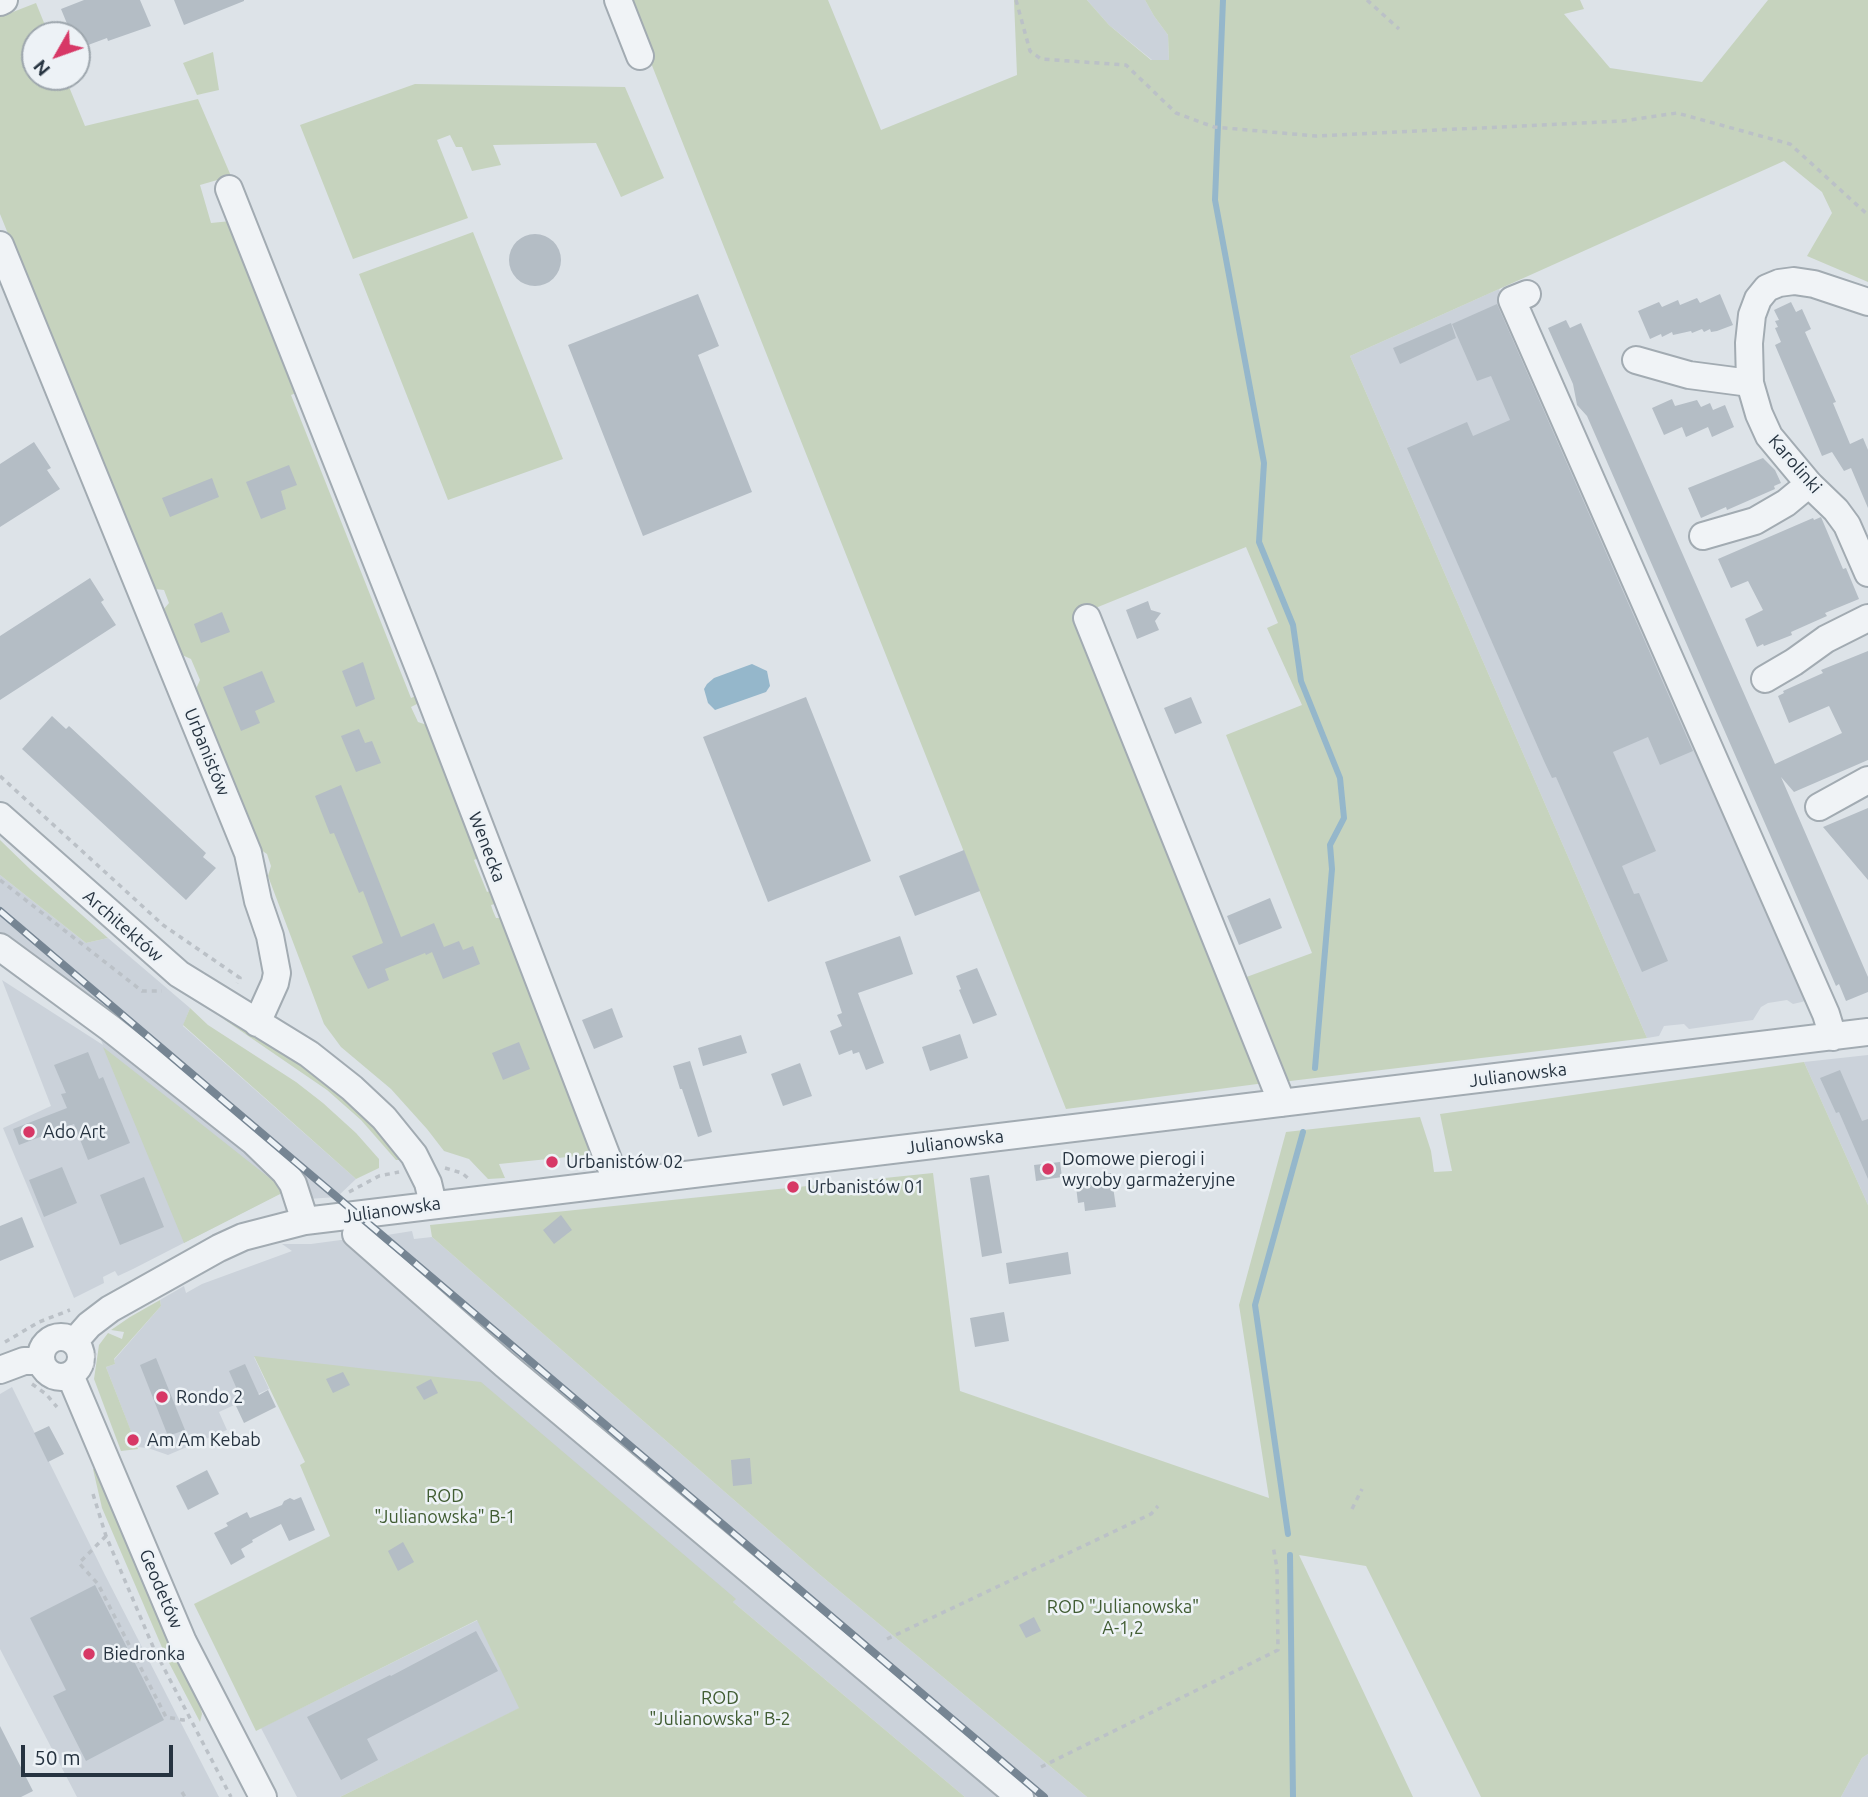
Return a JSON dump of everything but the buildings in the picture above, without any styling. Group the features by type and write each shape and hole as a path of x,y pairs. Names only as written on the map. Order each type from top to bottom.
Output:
{"street":[{"path":"618,0 640,56"},
{"name":"Wenecka","path":"229,189 357,511 617,1183"},
{"name":"Urbanistów","path":"0,245 248,853 277,973 257,1023"},
{"name":"Karolinki","path":"1868,302 1814,284 1794,281 1779,283 1767,288 1758,299 1752,316 1749,343 1750,383 1769,436 1847,525 1868,573"},
{"path":"1527,294 1512,300 1826,1014 1832,1037"},
{"path":"1636,360 1689,375 1750,383"},
{"path":"1703,536 1755,520 1786,503 1809,484"},
{"path":"1087,618 1282,1103"},
{"path":"1765,679 1826,639 1868,618"},
{"path":"1819,807 1868,780"},
{"name":"Architektów","path":"0,816 178,974 257,1023"},
{"path":"0,947 110,1028 253,1141 285,1172 293,1184 305,1221"},
{"path":"257,1023 330,1070 384,1118 414,1155 428,1183 432,1204"},
{"name":"Julianowska","path":"74,1342 110,1308 219,1248 243,1237 305,1221 1868,1032"},
{"path":"356,1234 505,1364 1020,1797"},
{"path":"63,1337 78,1347 81,1360 70,1376 51,1376 42,1367 36,1372 42,1349 50,1340 63,1337"},
{"path":"0,1370 24,1361 36,1372"},
{"name":"Geodetów","path":"70,1376 183,1642 263,1797"}],"path":[{"path":"1016,0 1030,51 1041,59 1126,65 1176,113 1214,127 1316,136 1623,121 1677,113 1790,144 1868,215"},
{"path":"1367,0 1399,29"},
{"path":"0,776 163,925 240,978 235,985"},
{"path":"0,880 142,990 164,991"},
{"path":"389,1163 397,1172"},
{"path":"439,1169 454,1169 462,1173 472,1187"},
{"path":"36,1372 46,1394 63,1415"},
{"path":"91,1489 106,1536 154,1649 231,1797"},
{"path":"1352,1510 1362,1489"},
{"path":"887,1639 1151,1514 1158,1506"},
{"path":"106,1536 79,1563 98,1584 166,1717 189,1719"},
{"path":"1041,1767 1278,1650 1277,1568 1273,1546"}],"shaded area":[{"path":"1087,0 1145,0 1168,35 1169,60 1152,60 1109,25"},
{"path":"1499,289 1810,1000 1793,1004 1787,1000 1768,1003 1761,1007 1753,1020 1689,1029 1684,1024 1664,1026 1659,1036 1647,1038 1350,356"},
{"path":"0,875 86,943 108,938 190,1008 183,1026 356,1179 337,1197 293,1200 285,1191 133,1269 118,1276 115,1271 103,1277 104,1283 74,1298 3,1128 51,1106 2,980 103,1045 51,988 0,952"},
{"path":"1868,1055 1868,1205 1804,1062"},
{"path":"412,1231 414,1239 432,1237 819,1574 1087,1797 965,1797 733,1602 735,1599 254,1357 269,1389 219,1412 227,1430 168,1455 137,1447 106,1367 115,1364 114,1360 161,1306 160,1300 184,1286 186,1293 202,1284 292,1251 282,1244 311,1244 378,1235 384,1238 387,1235"},
{"path":"12,1387 219,1797 77,1797 0,1649 0,1394"},
{"path":"478,1620 520,1708 340,1797 297,1797 261,1728"},
{"path":"1868,1754 1868,1797 1841,1797 1862,1758"}],"green space":[{"path":"626,0 828,0 881,130 1017,75 1014,0 1087,0 1109,25 1151,60 1169,60 1168,35 1145,0 1580,0 1584,9 1564,14 1610,68 1702,82 1768,0 1868,0 1868,282 1807,256 1832,213 1822,192 1784,161 1350,356 1647,1038 1282,1082 1241,979 1312,953 1226,735 1302,705 1267,628 1278,623 1246,547 1093,609 1265,1083 1066,1109"},
{"path":"36,3 43,21 21,21 21,91 71,91 85,126 198,99 231,176 200,185 211,223 231,221 304,390 291,395 411,698 416,696 419,703 411,707 418,722 427,725 480,857 474,860 487,892 492,890 498,903 491,905 493,911 496,918 503,918 597,1154 499,1164 505,1178 488,1179 469,1159 444,1151 391,1089 341,1047 324,1024 268,876 271,866 267,854 258,848 196,689 200,680 191,659 182,655 163,610 169,603 164,590 155,589 0,214 0,17"},
{"path":"213,52 219,90 197,95 183,63"},
{"path":"415,84 625,87 664,178 621,197 596,143 493,145 501,165 472,171 462,147 456,147 450,135 437,140 468,218 353,259 300,125"},
{"path":"473,232 563,459 448,500 359,274"},
{"path":"0,840 108,938 86,943 0,875"},
{"path":"190,1008 208,1025 296,1082 323,1103 356,1133 379,1159 379,1168 356,1179 183,1025"},
{"path":"222,1018 276,1047 318,1076 360,1112 403,1160 396,1160 361,1120 327,1090"},
{"path":"103,1047 181,1108 286,1191 184,1243"},
{"name":"ROD \"Julianowska\" A-1,2","path":"1804,1062 1868,1205 1868,1754 1862,1758 1841,1797 1481,1797 1366,1566 1299,1555 1413,1797 1087,1797 819,1574 432,1237 430,1225 933,1173 960,1391 1269,1498 1239,1305 1286,1132 1420,1117 1431,1151 1434,1172 1452,1171 1440,1114"},
{"path":"160,1300 161,1306 114,1359 115,1364 106,1367 138,1449 121,1451 94,1379 99,1345 108,1333 122,1339 124,1332 111,1330"},
{"name":"ROD \"Julianowska\" B-1","path":"254,1356 481,1382 736,1599 733,1602 965,1797 340,1797 519,1708 477,1620 256,1731 194,1604 330,1536 300,1465 305,1462"},
{"path":"96,1468 202,1704 200,1722 167,1659 102,1508 93,1469"}],"water":[{"path":"752,664 767,671 770,686 766,692 715,710 708,703 704,689 707,684 714,678"}],"waterway":[{"path":"1223,0 1215,200 1264,463 1259,542 1293,625 1301,681 1340,778 1344,818 1330,845 1332,869 1315,1068"},
{"path":"1288,1534 1255,1305 1303,1132"},
{"path":"1290,1555 1293,1797"}],"railway":[{"path":"0,911 1044,1797"}],"place":[{"name":"Ado Art","path":"29,1132"},
{"name":"Urbanistów 02","path":"552,1162"},
{"name":"Domowe pierogi i wyroby garmażeryjne","path":"1048,1169"},
{"name":"Urbanistów 01","path":"793,1187"},
{"name":"Rondo 2","path":"162,1397"},
{"name":"Am Am Kebab","path":"133,1440"},
{"name":"Biedronka","path":"89,1654"}],"park label":[{"name":"ROD \"Julianowska\" B-2","path":"720,1708"}]}
